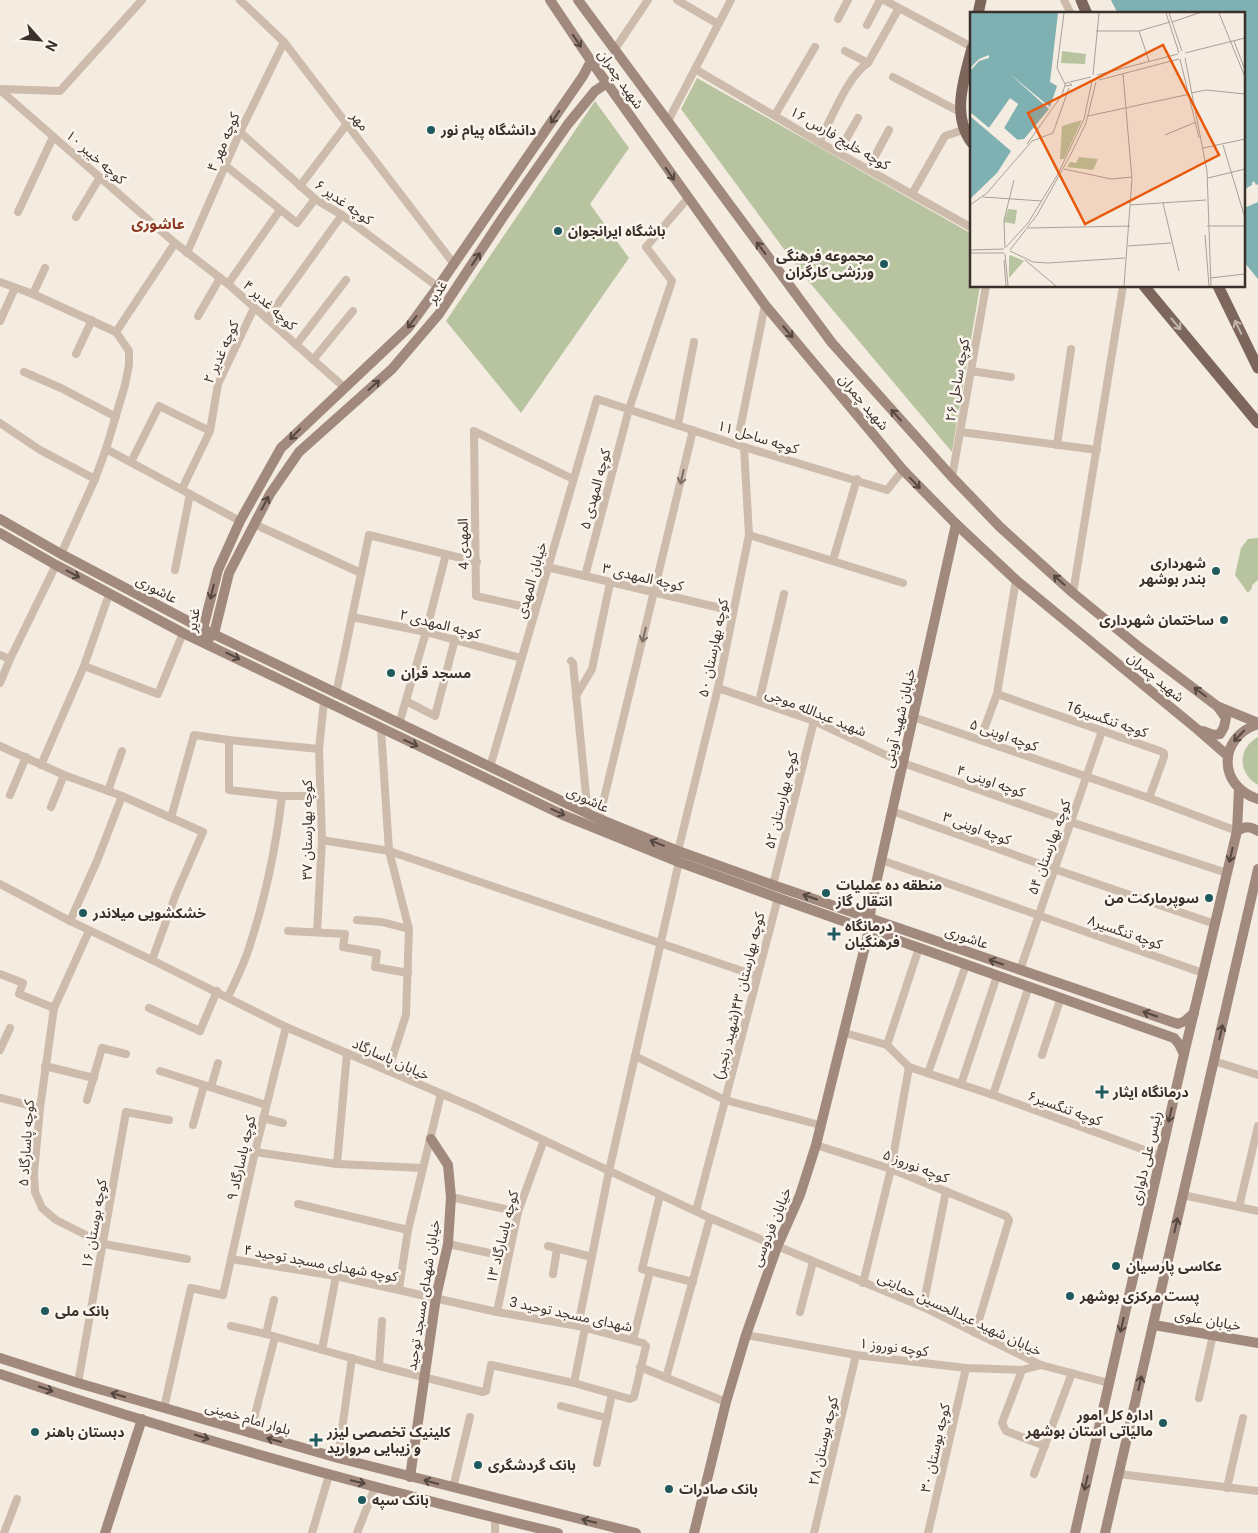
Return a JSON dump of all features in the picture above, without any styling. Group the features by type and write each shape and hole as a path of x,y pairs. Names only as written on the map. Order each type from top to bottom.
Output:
{"main road":[{"path":"1081,0 1086,12"},
{"path":"970,55 963,81 960,112 963,130 970,141"},
{"path":"1146,288 1258,423"},
{"path":"1219,288 1258,368"}],"street":[{"path":"0,90 60,91 142,0"},
{"name":"مهر","path":"240,0 284,42 454,264"},
{"name":"شهید چمران","path":"550,0 591,61 765,305 903,470 956,524 1016,580 1228,756"},
{"name":"شهید چمران","path":"578,0 832,343 952,477 1000,527 1073,593 1139,648 1218,706 1258,723"},
{"path":"615,49 648,0"},
{"path":"677,0 718,24"},
{"path":"668,121 731,0"},
{"path":"838,18 848,0"},
{"path":"867,25 880,0"},
{"path":"884,0 970,46"},
{"path":"1064,0 1070,12"},
{"path":"819,142 842,95 859,69 868,63 899,8"},
{"name":"کوچه مهر ۴","path":"187,253 240,132 284,42"},
{"path":"775,116 815,47"},
{"path":"845,52 868,63"},
{"name":"غدیر","path":"205,642 203,629 218,570 240,521 281,448 408,328 572,93 591,61"},
{"name":"کوچه خلیج فارس ۱۶","path":"695,69 838,153 868,168 970,227"},
{"path":"894,78 960,112"},
{"name":"غدیر","path":"205,642 214,634 229,573 270,494 299,452 392,370 439,314 568,124 595,92 607,83"},
{"name":"کوچه خیبر ۱۰","path":"0,90 175,243"},
{"path":"572,93 581,96 585,104"},
{"path":"838,153 858,118"},
{"path":"300,186 347,124"},
{"path":"868,168 889,130"},
{"path":"912,194 945,136 963,130"},
{"name":"کوچه غدیر ۶","path":"240,132 315,199 342,215 438,286"},
{"path":"18,212 53,137"},
{"path":"226,166 297,223 315,199"},
{"path":"76,217 100,177"},
{"name":"کوچه المهدی ۵","path":"585,576 629,409 672,281 646,247 688,198"},
{"path":"228,284 280,210"},
{"path":"267,319 342,215"},
{"path":"116,332 175,243"},
{"name":"کوچه غدیر ۴","path":"175,243 228,284 345,388"},
{"path":"32,294 45,268"},
{"path":"198,316 220,278"},
{"path":"296,345 346,280"},
{"path":"0,282 32,294 116,332 129,353 129,365 106,449 95,479 61,554"},
{"path":"0,321 15,288"},
{"name":"کوچه ساحل ۲۶","path":"952,477 986,288"},
{"path":"1073,593 1123,288"},
{"name":"کوچه بهارستان ۵۰","path":"574,1384 592,1257 609,1171 678,856 718,688 749,535 740,445 765,305"},
{"name":"کوچه غدیر ۲","path":"182,490 210,431 218,384 254,308"},
{"path":"313,360 353,311"},
{"path":"76,354 92,320"},
{"path":"678,424 694,342"},
{"path":"1057,445 1071,349"},
{"path":"971,371 1012,377"},
{"path":"24,372 61,388 116,417"},
{"name":"کوچه ساحل ۱۱","path":"597,399 740,445 857,479 887,490 903,470"},
{"name":"خیابان المهدی","path":"490,767 597,399"},
{"path":"131,462 159,406 210,431"},
{"path":"0,423 34,447 95,479"},
{"path":"598,819 655,592 693,430"},
{"name":"المهدی 4","path":"535,609 476,596 474,431 573,479"},
{"path":"961,432 1097,450"},
{"path":"106,449 240,521"},
{"path":"832,560 857,479"},
{"path":"174,570 190,494"},
{"name":"عاشوری","path":"0,519 61,554 203,629 588,815 678,856 778,898 1174,1038 1184,1054"},
{"path":"254,524 361,573"},
{"name":"خیابان شهید آوینی","path":"869,930 881,860 956,524"},
{"name":"عاشوری","path":"0,533 183,633 563,815 678,856 773,885 1178,1024 1186,1021 1194,1013"},
{"path":"336,694 369,535 477,562"},
{"path":"749,535 903,583"},
{"path":"399,724 426,632 446,554"},
{"path":"0,683 56,565"},
{"name":"کوچه المهدی ۳","path":"548,567 733,611"},
{"path":"218,570 225,574 229,573"},
{"path":"980,740 997,694 1016,580"},
{"path":"576,696 592,669 610,582"},
{"path":"759,702 784,594"},
{"path":"41,764 84,666 107,600"},
{"name":"کوچه المهدی ۲","path":"352,617 455,639 521,658"},
{"path":"84,666 158,694 183,633"},
{"path":"406,701 435,716 455,639"},
{"path":"0,655 10,659"},
{"path":"571,661 573,663 588,815"},
{"name":"شهید عبدالله موجی","path":"718,688 814,721 903,763"},
{"name":"کوچه تنگسیر16","path":"997,694 1160,751 1164,754 1164,758 1149,798"},
{"name":"کوچه بهارستان ۳۷","path":"317,932 322,840 319,749 324,701"},
{"path":"1197,729 1213,735 1220,734 1226,718 1218,706"},
{"name":"کوچه اوینی ۵","path":"913,717 1149,798 1236,831"},
{"name":"کوچه بهارستان ۵۲","path":"773,885 814,721"},
{"path":"1258,723 1238,734 1231,745 1228,756 1230,774 1239,789 1248,796 1258,799"},
{"path":"381,729 389,851 409,929 406,1015 388,1071"},
{"name":"کوچه بهارستان ۵۴","path":"1020,970 1102,731"},
{"path":"171,818 194,735 319,749"},
{"path":"229,740 229,790 282,796 320,796"},
{"path":"0,746 64,775 122,796 203,832 176,894 152,960"},
{"path":"108,792 122,751"},
{"path":"10,795 26,757"},
{"name":"کوچه اوینی ۴","path":"903,763 1071,822 1227,873"},
{"path":"51,806 64,775"},
{"name":"رئیس علی دلواری","path":"1075,1533 1184,1054 1216,924 1236,831 1239,789"},
{"path":"70,921 97,861 122,796"},
{"path":"228,997 248,952 267,884 278,833 282,796"},
{"name":"کوچه اوینی ۳","path":"892,811 1216,924"},
{"path":"1236,831 1244,827 1252,827 1258,830"},
{"path":"322,840 389,851 757,976"},
{"name":"کوچه تنگسیر۸","path":"881,860 1204,973"},
{"path":"1106,1533 1258,869"},
{"name":"خیابان پاسارگاد","path":"0,884 89,931 217,991 286,1027 544,1140 710,1218 777,1247"},
{"name":"کوچه بهارستان ۴۳(شهید رنجبر)","path":"696,1211 778,898"},
{"path":"357,920 382,922 409,929"},
{"path":"288,930 345,934 343,947 377,953 375,967 408,973"},
{"name":"خیابان فردوسی","path":"694,1533 726,1402 746,1335 777,1247 800,1195 816,1145 869,930"},
{"name":"کوچه پاسارگاد ۵","path":"89,931 54,1008 40,1108 34,1173 35,1192 42,1208 56,1220 104,1244 187,1259"},
{"path":"887,1045 919,948"},
{"path":"928,1073 966,965"},
{"path":"0,974 23,983 20,994 54,1008"},
{"path":"961,1084 997,976"},
{"path":"993,1095 1029,986"},
{"path":"149,1008 200,1031 217,991"},
{"path":"1042,1055 1061,997"},
{"name":"کوچه پاسارگاد ۹","path":"164,1408 191,1288 223,1295 266,1105 286,1027"},
{"path":"0,1050 10,1028"},
{"path":"844,1033 887,1045 909,1067 891,1169 863,1283"},
{"path":"87,1100 102,1048 126,1054"},
{"path":"337,1164 347,1053"},
{"path":"635,1056 725,1100 820,1125"},
{"path":"1214,1061 1258,1075"},
{"path":"193,1125 218,1063"},
{"path":"45,1066 94,1078"},
{"name":"کوچه تنگسیر۶","path":"909,1067 993,1095 1161,1156"},
{"path":"160,1071 266,1105"},
{"path":"398,1289 408,1230 441,1094"},
{"path":"0,1098 40,1108"},
{"name":"کوچه بوستان ۱۶","path":"78,1383 126,1112 169,1120"},
{"path":"263,1118 283,1123"},
{"path":"1240,1207 1258,1126"},
{"name":"خیابان شهدای مسجد توحید","path":"410,1476 436,1297 448,1244 451,1197 448,1165 431,1139"},
{"name":"کوچه پاسارگاد ۱۳","path":"497,1312 518,1212 544,1140"},
{"name":"کوچه نوروز ۵","path":"816,1145 891,1169 1006,1216 1009,1220 975,1333"},
{"path":"255,1152 337,1164 424,1168"},
{"path":"923,1307 946,1191"},
{"path":"660,1195 642,1268 643,1270 693,1282"},
{"path":"1183,1195 1258,1211"},
{"path":"451,1197 518,1212"},
{"path":"298,1204 408,1230"},
{"path":"666,1378 710,1218"},
{"path":"448,1244 508,1257"},
{"path":"548,1246 592,1257"},
{"name":"خیابان شهید عبدالحسین حمایتی","path":"777,1247 923,1307 1041,1365 1109,1383"},
{"path":"553,1274 557,1249"},
{"name":"کوچه شهدای مسجد توحید ۴","path":"231,1259 336,1276 497,1312"},
{"path":"800,1312 813,1262"},
{"path":"633,1340 650,1271"},
{"path":"322,1350 336,1276"},
{"path":"266,1334 274,1300"},
{"name":"شهدای مسجد توحید 3","path":"497,1312 581,1327 644,1343 646,1346 640,1367"},
{"path":"379,1366 382,1321"},
{"name":"خیابان علوی","path":"1154,1325 1258,1343"},
{"path":"231,1326 483,1392 486,1391 490,1365 633,1399 640,1367 726,1402"},
{"name":"کوچه نوروز ۱","path":"746,1335 856,1355 966,1368 1022,1370 1041,1365"},
{"path":"1199,1398 1212,1335"},
{"path":"250,1434 275,1337"},
{"name":"کوچه بوستان ۲۸","path":"814,1533 856,1355"},
{"name":"بلوار امام خمینی","path":"0,1358 250,1434 453,1488 636,1533"},
{"path":"338,1458 352,1358"},
{"name":"کوچه بوستان ۳۰","path":"928,1533 966,1368"},
{"path":"1022,1370 1002,1423 1006,1431 1045,1446"},
{"path":"1034,1474 1072,1373"},
{"path":"0,1374 71,1398 328,1475 558,1533"},
{"path":"597,1463 612,1394"},
{"path":"561,1406 607,1418"},
{"path":"453,1488 470,1417"},
{"path":"1228,1488 1244,1418"},
{"path":"105,1533 142,1419"},
{"path":"1119,1474 1258,1492"},
{"path":"312,1533 328,1475"},
{"path":"357,1533 375,1487"},
{"path":"4,1533 17,1499"},
{"path":"495,1518 495,1533"}],"green space":[{"name":"مجموعه فرهنگی ورزشی کارگران","path":"697,78 970,233 970,288 980,288 952,452 800,271 681,109"},
{"name":"باشگاه ایرانجوان","path":"595,101 629,148 590,204 629,258 521,413 446,321"},
{"path":"1258,538 1258,580 1252,585 1248,593 1235,575 1241,548 1248,539"},
{"path":"1258,737 1258,785 1251,780 1244,768 1243,754 1251,742"}],"water":[{"path":"1111,0 1258,0 1258,184 1256,185 1254,181 1252,185 1246,188 1246,12 1117,12"},
{"path":"1258,202 1258,279 1246,264 1246,207"}],"place":[{"name":"دانشگاه پیام نور","path":"431,130"},
{"name":"باشگاه ایرانجوان","path":"558,231"},
{"name":"مجموعه فرهنگی ورزشی کارگران","path":"884,264"},
{"name":"شهرداری بندر بوشهر","path":"1216,571"},
{"name":"ساختمان شهرداری","path":"1224,620"},
{"name":"مسجد قران","path":"391,673"},
{"name":"منطقه ده عملیات انتقال گاز","path":"826,893"},
{"name":"سوپرمارکت من","path":"1209,898"},
{"name":"خشکشویی میلاندر","path":"83,913"},
{"name":"درمانگاه فرهنگیان","path":"834,934"},
{"name":"درمانگاه ایثار","path":"1102,1092"},
{"name":"عکاسی پارسیان","path":"1116,1266"},
{"name":"پست مرکزی بوشهر","path":"1070,1296"},
{"name":"بانک ملی","path":"45,1311"},
{"name":"اداره کل امور مالیاتی استان بوشهر","path":"1163,1423"},
{"name":"دبستان باهنر","path":"35,1432"},
{"name":"کلینیک تخصصی لیزر و زیبایی مروارید","path":"316,1440"},
{"name":"بانک گردشگری","path":"478,1465"},
{"name":"بانک صادرات","path":"669,1489"},
{"name":"بانک سپه","path":"362,1500"}],"district":[{"name":"عاشوری","path":"158,224"}]}
